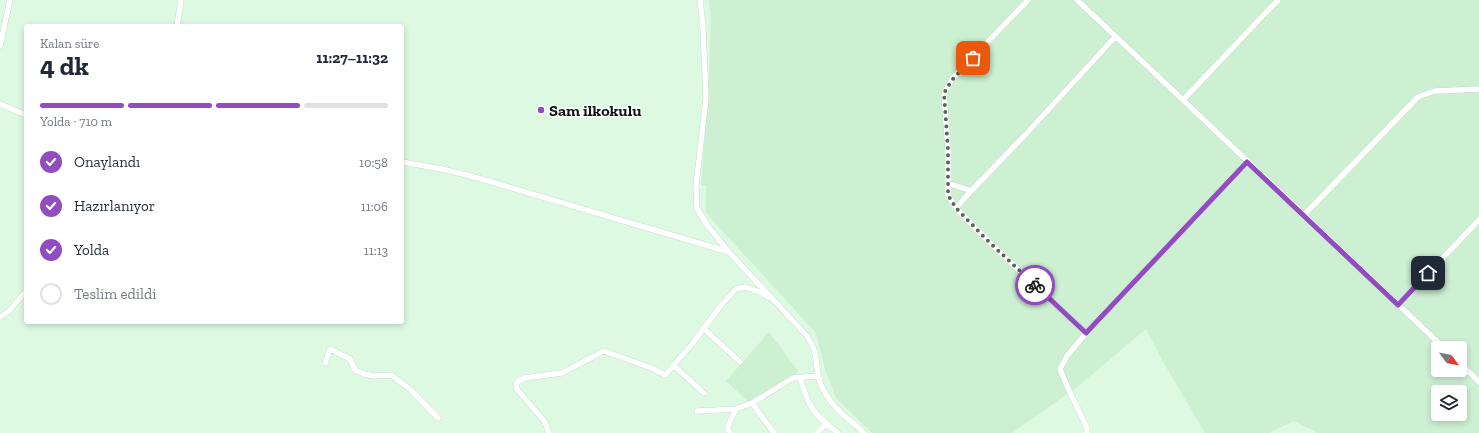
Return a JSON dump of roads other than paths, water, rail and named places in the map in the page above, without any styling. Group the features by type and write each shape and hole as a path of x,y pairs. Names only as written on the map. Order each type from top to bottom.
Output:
{"street":[{"path":"0,46 10,0"},
{"path":"177,24 181,0"},
{"path":"700,0 703,27 706,98 696,186 696,208 707,225 729,252 813,344 821,386 832,404 864,433"},
{"path":"1028,0 952,80 944,93 948,195 956,208 989,242 1086,333"},
{"path":"1077,0 1437,341"},
{"path":"1184,100 1278,0"},
{"path":"956,208 1115,37"},
{"path":"1304,215 1418,97 1435,91 1479,89"},
{"path":"0,104 24,114"},
{"path":"404,162 442,169 478,178 729,252"},
{"path":"1087,433 1087,428 1066,386 1060,369 1086,333 1247,162"},
{"path":"948,183 971,191"},
{"path":"1398,305 1479,220"},
{"path":"549,433 545,422 516,388 517,382 524,378 562,373 604,351 654,369 665,375 736,289 745,287 760,292 776,303"},
{"path":"0,317 8,312 24,293"},
{"path":"703,328 740,362"},
{"path":"325,362 330,349 350,359 355,370 364,374 374,376 391,375 410,389 438,418"},
{"path":"673,365 704,393"},
{"path":"1467,370 1479,382"},
{"path":"697,411 736,409 752,403 793,378 818,376"},
{"path":"800,378 806,398 815,414 838,433"},
{"path":"752,403 774,433"},
{"path":"730,433 727,428 736,409"},
{"path":"816,433 826,424"}],"place":[{"name":"Sam ilkokulu","path":"541,110"}]}
